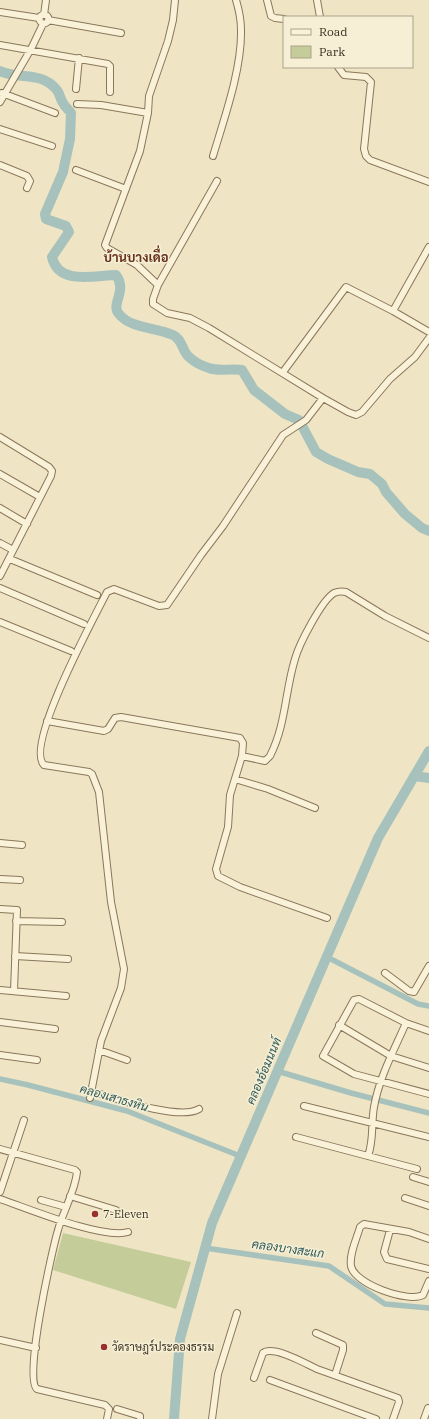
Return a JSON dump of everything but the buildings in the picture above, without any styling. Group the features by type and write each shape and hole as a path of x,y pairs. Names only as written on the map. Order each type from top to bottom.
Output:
{"street":[{"path":"0,102 2,93 14,79 31,49 44,19 46,0"},
{"path":"158,285 137,265 107,248 105,245 140,151 148,113 151,89 168,41 173,20 175,0"},
{"path":"213,156 231,98 241,40 241,22 236,0"},
{"path":"267,0 271,16 283,19"},
{"path":"317,0 320,16"},
{"path":"0,12 121,33"},
{"path":"0,44 109,64 110,92"},
{"path":"76,89 79,58"},
{"path":"339,68 344,75 366,77 371,82 364,148 366,156 370,160 429,182"},
{"path":"2,93 55,113"},
{"path":"77,104 101,105 148,113"},
{"path":"0,129 52,146"},
{"path":"0,165 27,176 30,181 27,188"},
{"path":"76,170 126,189"},
{"path":"217,181 158,285 153,300 153,304 157,308 198,322 283,372 323,398 356,415 362,412 390,379 415,357 429,338"},
{"path":"393,311 429,247"},
{"path":"283,372 346,287 393,311 429,332"},
{"path":"90,1098 99,1050 121,988 124,969 111,902 99,792 92,774 53,767 42,762 40,758 42,739 47,721 72,661 108,592 114,589 159,606 167,605 223,526 283,435 306,420 323,398"},
{"path":"0,437 50,467 52,471 10,559 0,576"},
{"path":"0,474 40,497"},
{"path":"0,508 27,524"},
{"path":"0,542 14,550"},
{"path":"10,559 97,596"},
{"path":"0,588 84,624"},
{"path":"242,756 265,761 270,756 284,717 292,670 298,648 315,618 332,594 339,591 346,592 385,616 429,638"},
{"path":"0,622 71,651"},
{"path":"47,721 104,731 108,729 115,718 121,717 240,738 243,743 242,756 230,795 228,827 216,869 217,874 240,887 327,918"},
{"path":"235,779 268,789 315,808"},
{"path":"0,843 22,845"},
{"path":"0,879 20,880"},
{"path":"0,908 17,910 14,991"},
{"path":"16,921 62,922"},
{"path":"15,956 68,959"},
{"path":"385,973 409,991 414,992 429,966"},
{"path":"0,990 66,996"},
{"path":"429,1031 406,1023 359,999 354,1000 323,1056 354,1074 429,1094"},
{"path":"0,1022 55,1029"},
{"path":"368,1156 372,1145 374,1108 377,1094 391,1056 406,1023"},
{"path":"339,1025 391,1056 429,1068"},
{"path":"99,1050 126,1060"},
{"path":"0,1054 37,1060"},
{"path":"91,1091 163,1111 187,1113 199,1110"},
{"path":"304,1106 429,1137"},
{"path":"0,1192 12,1152 24,1120"},
{"path":"296,1138 417,1169"},
{"path":"0,1149 76,1171 77,1174 61,1220 46,1277 36,1348 33,1384 35,1388 105,1405 108,1409 107,1419"},
{"path":"413,1177 429,1182"},
{"path":"70,1196 116,1210"},
{"path":"405,1198 429,1206"},
{"path":"0,1199 61,1220 119,1234 128,1232"},
{"path":"41,1200 66,1207"},
{"path":"429,1239 409,1232 390,1230 368,1223 362,1225 350,1260 354,1274 373,1286 405,1297 416,1297 423,1295 429,1281"},
{"path":"390,1230 384,1252 386,1259 429,1269"},
{"path":"212,1419 218,1374 237,1313"},
{"path":"316,1333 343,1345 343,1350 336,1372"},
{"path":"0,1340 36,1348"},
{"path":"254,1378 263,1353 266,1351 273,1351 307,1363 317,1369 398,1398 399,1402 394,1419"},
{"path":"307,1363 312,1363 336,1372 356,1382"},
{"path":"270,1380 376,1419"},
{"path":"117,1408 140,1416 140,1419"},
{"path":"424,1419 428,1408"}],"green space":[{"path":"63,1233 191,1262 176,1309 53,1270"}],"waterway":[{"path":"0,71 7,74 37,78 50,83 71,113 70,139 63,172 45,214 46,219 66,226 69,232 52,257 56,266 62,272 79,277 116,275 120,286 116,306 119,314 124,319 137,325 173,335 178,339 188,356 195,362 204,366 217,370 242,370 254,390 285,414 299,420 316,452 358,472 370,474 382,484 386,492 405,514 422,528 429,531"},
{"name":"คลองอ้อมนนท์","path":"174,1419 180,1339 212,1223 378,838 429,751"},
{"path":"414,776 429,778"},
{"path":"327,957 418,1004 429,1006"},
{"path":"277,1071 351,1093 429,1113"},
{"name":"คลองเสาธงหิน","path":"0,1079 127,1111 240,1156"},
{"name":"คลองบางสะแก","path":"205,1248 329,1266 385,1304 429,1308"}],"place":[{"name":"7-Eleven","path":"95,1214"},
{"name":"วัดราษฎร์ประคองธรรม","path":"104,1347"}],"district":[{"name":"บ้านบางเดื่อ","path":"136,257"}]}
